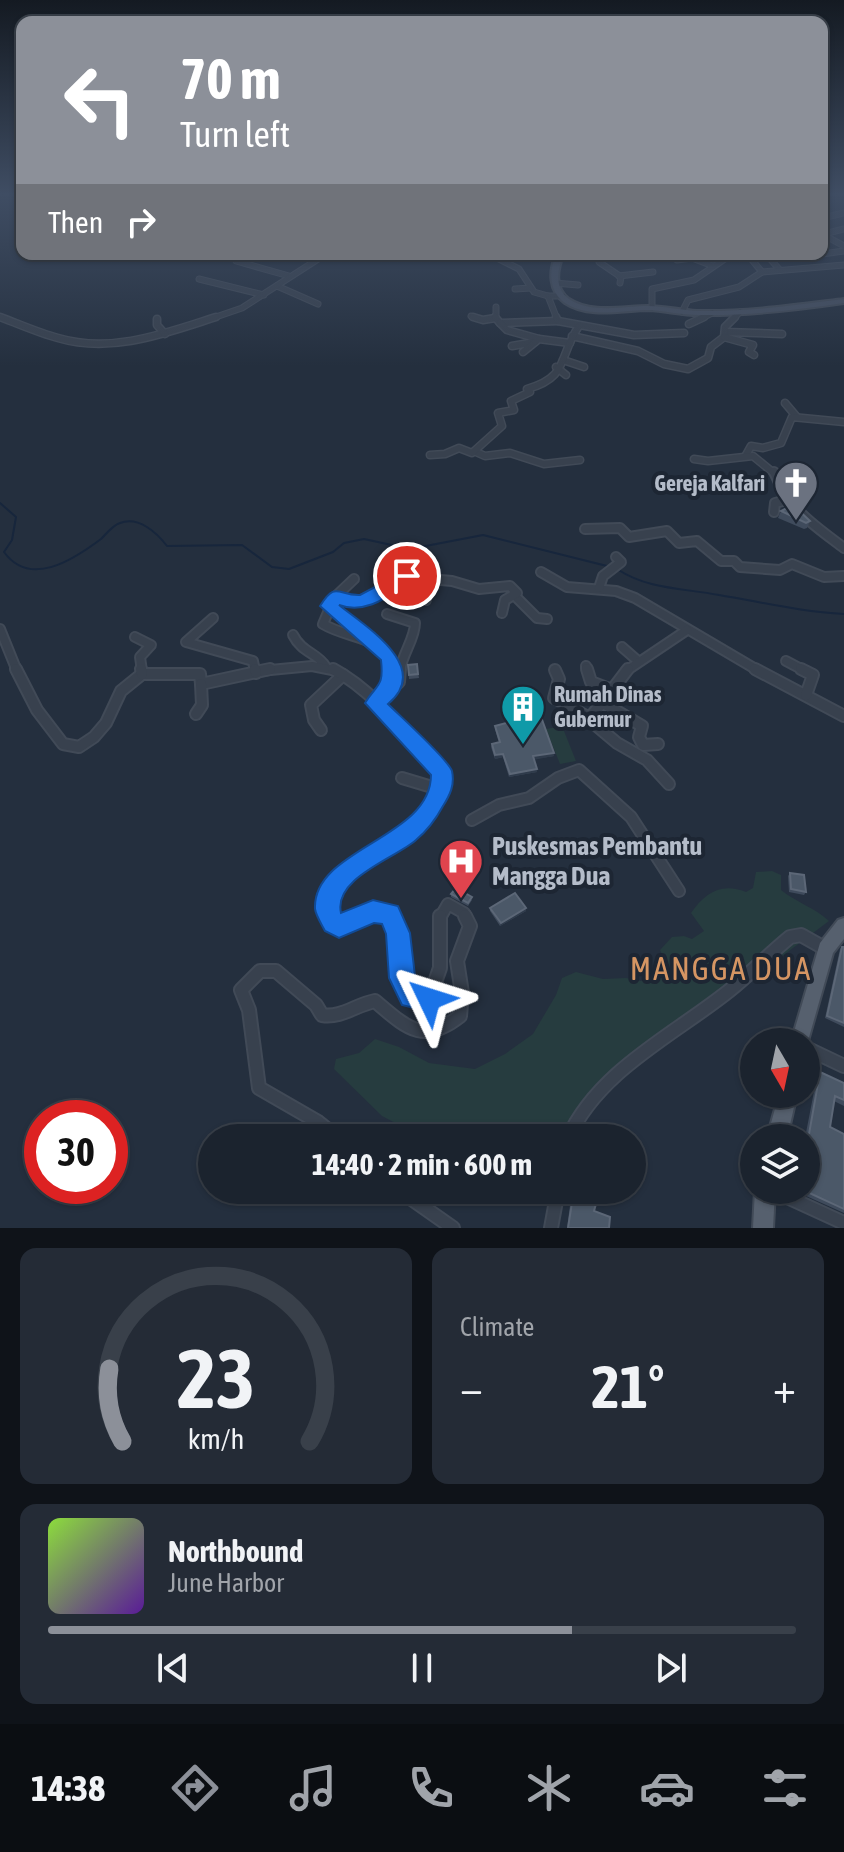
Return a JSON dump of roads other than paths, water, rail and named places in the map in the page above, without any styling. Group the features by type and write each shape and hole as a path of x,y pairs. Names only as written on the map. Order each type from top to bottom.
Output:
{"main road":[{"path":"804,1028 826,949 844,926"},
{"path":"763,1228 764,1204"}],"street":[{"path":"237,260 289,276"},
{"path":"0,317 60,339 83,343 113,343 165,334 235,311 316,260"},
{"path":"501,260 519,269 534,292 563,296"},
{"path":"557,260 552,270 555,283 572,304 585,307 712,313 844,301"},
{"path":"599,260 619,279 653,272"},
{"path":"697,260 713,266"},
{"path":"652,308 651,289 677,286 706,274 722,260"},
{"path":"752,260 762,272"},
{"path":"771,260 780,270"},
{"path":"682,312 686,301 744,285 762,272 844,265"},
{"path":"199,279 264,295"},
{"path":"555,283 578,285"},
{"path":"277,286 318,304"},
{"path":"515,289 531,288"},
{"path":"548,296 558,321"},
{"path":"680,296 693,299"},
{"path":"496,307 498,321 507,330 537,340"},
{"path":"512,346 537,340 571,340 632,348 664,364 688,369 708,358 711,347 740,312"},
{"path":"689,324 712,313"},
{"path":"471,316 498,321 558,321 634,335 684,333"},
{"path":"157,319 157,325 165,334"},
{"path":"476,452 502,426 498,413 514,410 511,401 530,392 527,389 548,383 579,326"},
{"path":"724,334 782,334"},
{"path":"724,334 753,345 749,352 754,355"},
{"path":"523,352 537,340"},
{"path":"623,357 632,348"},
{"path":"563,360 584,367"},
{"path":"556,367 566,375"},
{"path":"785,403 796,416"},
{"path":"746,455 751,446 763,448 781,443 790,418 796,416 844,422"},
{"path":"430,455 445,454 459,448 485,456 510,453 544,464 580,460"},
{"path":"694,459 708,461 746,455 773,470 787,500 808,522 844,548"},
{"path":"774,512 775,503 787,500"},
{"path":"585,529 616,527 629,537 667,531 679,543 697,541 721,561 734,561 740,567 780,570 792,564 824,577 844,576"},
{"path":"599,588 603,576 614,565"},
{"path":"541,572 567,587 599,588 635,598 844,716"},
{"path":"368,600 411,574 419,580 449,580 481,589 508,585 517,590 503,603 502,613"},
{"path":"354,579 336,596 323,621 325,626 364,638"},
{"path":"336,596 350,602 394,592 426,600"},
{"path":"514,595 537,618 547,619"},
{"path":"329,606 364,638 388,653 394,673 386,694"},
{"path":"375,703 400,678 402,654 416,626 387,614"},
{"path":"213,618 186,642 253,661 256,673"},
{"path":"0,629 12,664 44,721 61,737 63,744 79,747 94,737 106,723 121,691 142,674 200,674 202,705 196,714"},
{"path":"591,718 622,674 687,630"},
{"path":"293,635 299,647 324,662 326,667"},
{"path":"135,637 151,645 140,657 142,674"},
{"path":"622,647 638,661"},
{"path":"786,661 813,675 806,695"},
{"path":"201,684 218,684 256,673 309,665 326,667 343,675 375,703 441,772 442,790 426,815 407,834 349,869 330,896 327,910 333,923 339,926 373,911 389,914 398,933 402,978 411,996 429,999 437,988 440,975 440,914 448,904 461,910 470,926 457,961 462,1002 460,1016 454,1024 422,1033 400,1022 375,1001 356,1005 336,1017 322,1015 316,1005 276,971 260,971 241,990 249,1010 259,1088 320,1124"},
{"path":"586,666 591,682 612,690"},
{"path":"555,670 559,681 554,698 567,702 577,713 591,718 617,743 647,760 669,784"},
{"path":"321,730 310,717 308,708 343,675"},
{"path":"603,703 642,726 639,737 643,745 658,744"},
{"path":"472,820 499,805 529,798 558,778 579,770 631,817 679,891"},
{"path":"402,778 442,790"},
{"path":"573,1124 606,1086 730,990 786,940 801,935 826,949"},
{"path":"820,1055 844,1066"},
{"path":"419,1204 453,1228"},
{"path":"551,1228 555,1204"},
{"path":"803,1204 844,1223"}],"waterway":[{"path":"0,503 16,517 12,540 4,552 14,563 26,568 39,569 65,562 115,526 127,521 147,527 167,546 242,545 272,567 289,569 333,552 344,543 364,539 410,549 483,535 611,567"},
{"path":"617,569 641,581 666,587 844,614"}],"place":[{"name":"Gereja Kalfari","path":"796,522"},
{"name":"Rumah Dinas Gubernur","path":"523,746"},
{"name":"Puskesmas Pembantu Mangga Dua","path":"461,900"}],"district":[{"name":"MANGGA DUA","path":"721,968"}]}
